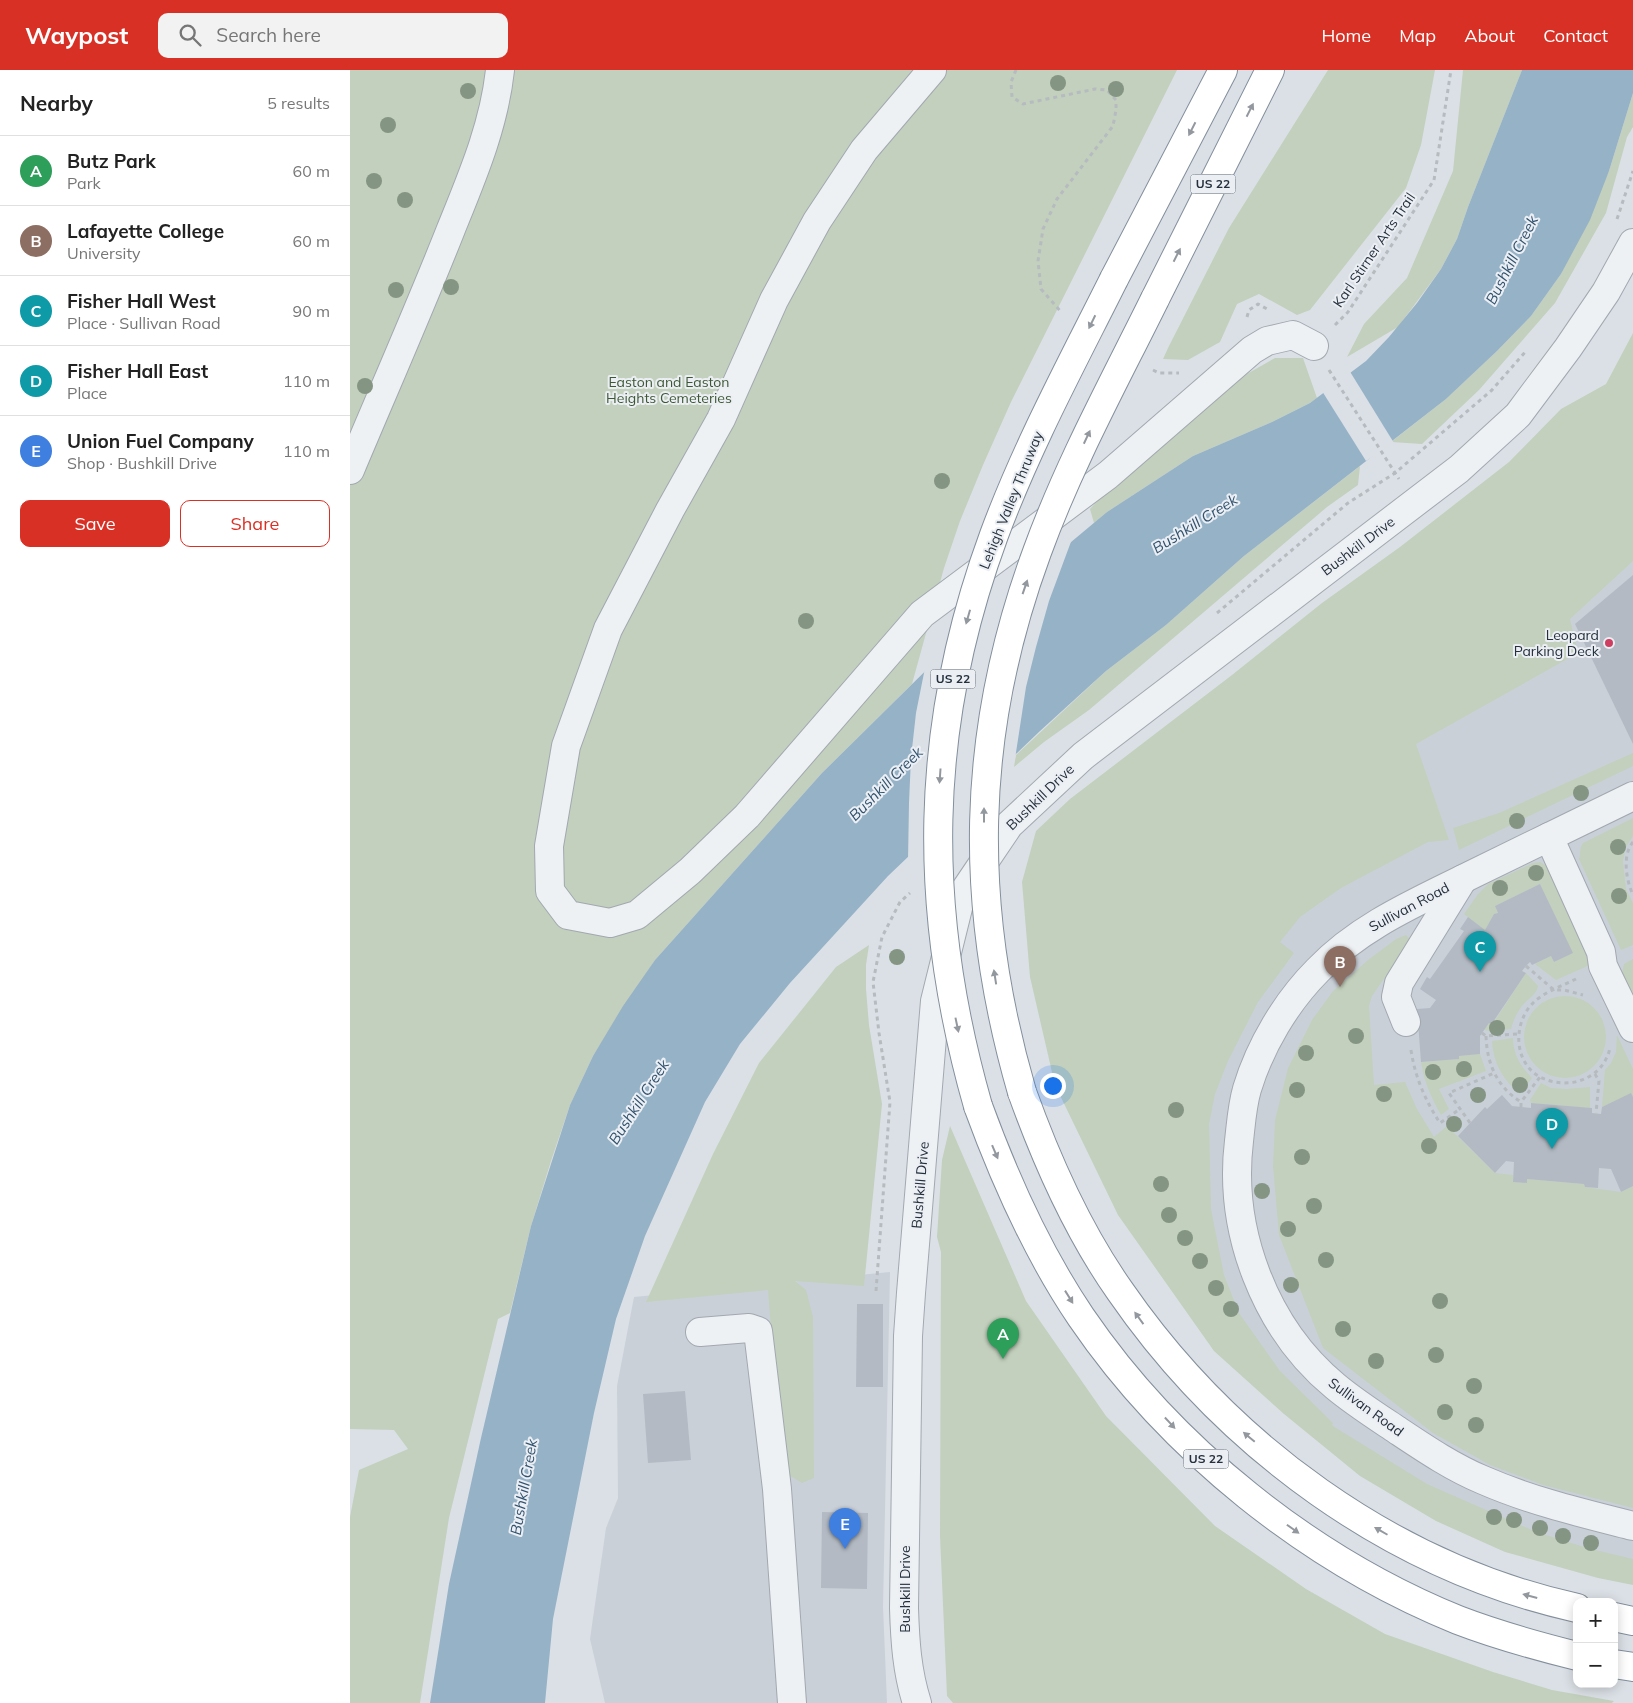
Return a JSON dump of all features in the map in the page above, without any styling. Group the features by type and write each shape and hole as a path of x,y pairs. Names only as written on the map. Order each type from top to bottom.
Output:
{"highway":[{"name":"Lehigh Valley Thruway","path":"1223,70 1114,279 1045,418 995,534 965,628 954,672 946,718 941,761 938,821 939,891 942,927 966,1065 978,1106 1029,1229 1081,1316 1112,1359 1143,1395 1216,1469 1256,1502 1333,1556 1416,1601 1459,1620 1504,1636 1573,1655"},
{"name":"US 22","path":"1270,70 1086,438 1038,550 1023,593 999,682 992,724 984,806 985,889 988,930 1002,1013 1022,1092 1035,1129 1070,1208 1119,1290 1148,1330 1211,1400 1246,1435 1320,1492 1396,1540 1476,1578 1518,1593 1573,1607"},
{"path":"1618,1665 1633,1667"}],"street":[{"path":"350,470 430,283 485,142 498,87 500,70"},
{"path":"932,70 864,150 817,220 774,300 721,419 670,510 608,629 566,746 548,846 550,891 568,915 610,923 637,915 690,871 748,816 922,614 1108,475 1252,350 1267,341 1293,335 1314,346"},
{"name":"Bushkill Drive","path":"917,1703 906,1653 904,1608 908,1336 935,1001 961,896 1009,825 1083,756 1459,469 1518,415 1568,348 1606,292 1633,243"},
{"name":"Sullivan Road","path":"1633,796 1413,903 1367,928 1318,969 1288,1005 1262,1052 1246,1090 1237,1154 1237,1196 1249,1255 1256,1276 1279,1321 1308,1359 1335,1386 1384,1422 1431,1452 1482,1480 1537,1500 1633,1526"},
{"path":"1549,837 1601,952 1622,1035"},
{"path":"1406,1022 1396,997 1398,983 1462,879"},
{"path":"700,1332 749,1328 758,1331 777,1489 792,1703"}],"path":[{"name":"Karl Stirner Arts Trail","path":"1314,346 1348,312 1434,180 1451,70"},
{"path":"1616,220 1633,171"},
{"path":"1314,346 1395,473 1492,390 1529,347"},
{"path":"1633,842 1628,852 1627,869 1627,880 1633,895"},
{"path":"1526,966 1554,990 1576,992 1590,998"},
{"path":"1554,990 1533,1003 1524,1014 1519,1025 1518,1039 1522,1054 1528,1067 1540,1077 1554,1082 1580,1082 1595,1074 1622,1035"},
{"path":"1406,1022 1414,1068 1428,1104 1440,1123 1460,1109"},
{"path":"1482,1033 1486,1036 1518,1034"},
{"path":"1486,1036 1489,1063 1494,1073 1506,1090 1521,1102"},
{"path":"1470,1123 1449,1093 1494,1073"},
{"path":"1595,1074 1599,1081 1596,1113"},
{"path":"1521,1107 1521,1102 1540,1077"}],"shaded area":[{"path":"1633,372 1633,1572 1553,1552 1321,1431 1233,1332 1098,794"},
{"path":"890,1272 883,1607 887,1703 605,1703 590,1639 606,1528 618,1498 617,1386 634,1297"}],"green space":[{"name":"Easton and Easton Heights Cemeteries","path":"350,70 1177,70 1011,402 983,465 960,521 944,568 912,684 822,773 655,960 593,1056 570,1105 531,1226 510,1313 498,1319 449,1518 420,1703 350,1703 350,1517 359,1470 408,1449 394,1430 350,1429"},
{"path":"1328,70 1435,70 1421,145 1406,188 1310,310 1297,315 1259,294 1237,304 1220,342 1188,360 1163,359 1229,228"},
{"path":"1463,70 1522,70 1457,239 1441,269 1398,327 1347,357 1364,324 1407,278 1453,171"},
{"path":"1633,93 1633,127 1627,137 1606,213 1555,303 1479,390 1422,444 1391,442 1446,399 1497,351 1531,316 1561,274 1609,171"},
{"path":"1633,333 1633,561 1570,619 1578,653 1416,744 1449,840 1428,842 1341,888 1300,917 1280,942 1294,953 1258,1002 1228,1061 1215,1094 1209,1124 1211,1209 1224,1275 1239,1313 1280,1371 1333,1423 1332,1425 1427,1484 1534,1531 1587,1548 1633,1559 1633,1585 1598,1578 1505,1552 1436,1521 1360,1476 1284,1414 1214,1351 1118,1215 1055,1085 1030,977 1022,882 1036,831 1070,799 1232,675 1322,603 1400,547 1509,462 1561,409 1606,384"},
{"path":"1275,358 1303,358 1317,398 1272,422 1193,456 1107,512 1094,523 1090,509 1135,460 1238,379"},
{"path":"1360,466 1358,485 1327,507 1089,710 1044,742 1014,767 1016,755 1106,671 1166,625 1244,556"},
{"path":"1633,753 1633,766 1459,850 1453,828 1499,813"},
{"path":"1633,818 1633,836 1626,847 1623,861 1626,889 1633,903 1633,945 1621,950 1579,859 1583,843"},
{"path":"1540,862 1550,868 1592,964 1556,980 1535,964 1551,956 1554,962 1572,953 1540,884 1495,906 1498,913 1494,914 1485,930 1464,914 1478,894 1488,884 1533,863"},
{"path":"1406,935 1411,940 1372,996 1369,1006 1374,1085 1405,1082 1417,1109 1434,1137 1447,1126 1495,1173 1513,1175 1513,1182 1526,1183 1527,1179 1584,1184 1585,1187 1621,1192 1633,1186 1633,1508 1543,1485 1490,1465 1433,1433 1323,1348 1279,1235 1273,1166 1275,1120 1288,1068 1312,1020 1333,991 1368,960 1396,939"},
{"path":"869,945 866,965 866,989 869,1025 882,1104 864,1286 795,1281 806,1290 813,1317 814,1478 802,1483 782,1471 768,1290 646,1302 713,1154 759,1063 836,967"},
{"path":"1633,959 1633,1011 1620,983 1624,964"},
{"path":"1526,973 1538,986 1533,995 1519,1010 1511,1029 1484,1030 1489,1023 1492,1025"},
{"path":"1565,996 1581,999 1594,1008 1603,1021 1606,1037 1603,1053 1594,1066 1581,1075 1565,1078 1549,1075 1536,1066 1527,1053 1524,1037 1527,1021 1536,1008 1549,999"},
{"path":"1617,1035 1633,1069 1633,1097 1631,1094 1602,1107 1605,1070 1616,1052"},
{"path":"1513,1038 1518,1060 1532,1078 1520,1094 1500,1070 1494,1057 1492,1041"},
{"path":"1480,1054 1486,1071 1439,1089 1449,1109 1441,1115 1428,1089 1421,1062 1459,1059 1459,1056"},
{"path":"1541,1083 1551,1088 1590,1087 1590,1108 1531,1103 1530,1100"},
{"path":"950,1126 1026,1301 1106,1416 1215,1526 1306,1589 1385,1634 1493,1672 1552,1690 1614,1701 1612,1703 953,1703 947,1696 940,1536 941,1252 937,1237 942,1160"}],"water":[{"name":"Bushkill Creek","path":"1522,70 1633,70 1633,93 1609,171 1590,220 1561,274 1531,316 1446,399 1244,556 1166,625 1106,671 1040,731 888,876 790,983 740,1044 705,1102 645,1236 616,1319 594,1413 553,1619 545,1703 430,1703 449,1584 531,1226 570,1105 593,1056 623,1006 655,960 822,773 974,623 1107,512 1193,456 1272,422 1310,403 1366,361 1417,303 1441,269 1457,239"}],"pier":[{"path":"1349,370 1394,443 1366,461 1322,391"},
{"path":"1072,539 1049,601 1036,647 1026,687 1015,759 908,861 911,758 916,713 925,668 972,622"}],"building":[{"name":"Leopard Parking Deck","path":"1633,575 1633,744 1575,624"},
{"path":"1540,884 1573,953 1554,962 1551,956 1532,965 1530,962 1526,966 1522,971 1526,973 1491,1025 1489,1023 1480,1036 1480,1054 1459,1056 1459,1059 1421,1062 1417,1009 1430,1008 1436,1000 1420,989 1427,977 1430,979 1464,931 1460,929 1468,917 1485,930 1494,914 1498,913 1495,906"},
{"path":"1631,1093 1633,1097 1633,1186 1621,1192 1611,1169 1599,1168 1598,1188 1585,1187 1584,1184 1527,1179 1527,1183 1513,1182 1514,1162 1506,1161 1495,1173 1458,1136 1485,1107 1487,1109 1502,1095 1512,1106 1531,1108 1531,1103 1592,1108 1592,1113 1601,1114 1602,1107"},
{"path":"857,1304 883,1304 883,1387 856,1387"},
{"path":"685,1391 691,1460 648,1463 643,1394"},
{"path":"822,1512 868,1513 867,1589 821,1588"}],"place":[{"name":"Leopard Parking Deck","path":"1609,643"},
{"name":"Fisher Hall West","path":"1480,972"},
{"name":"Lafayette College","path":"1340,987"},
{"name":"Fisher Hall East","path":"1552,1149"},
{"name":"Butz Park","path":"1003,1359"},
{"name":"Union Fuel Company","path":"845,1549"}]}
